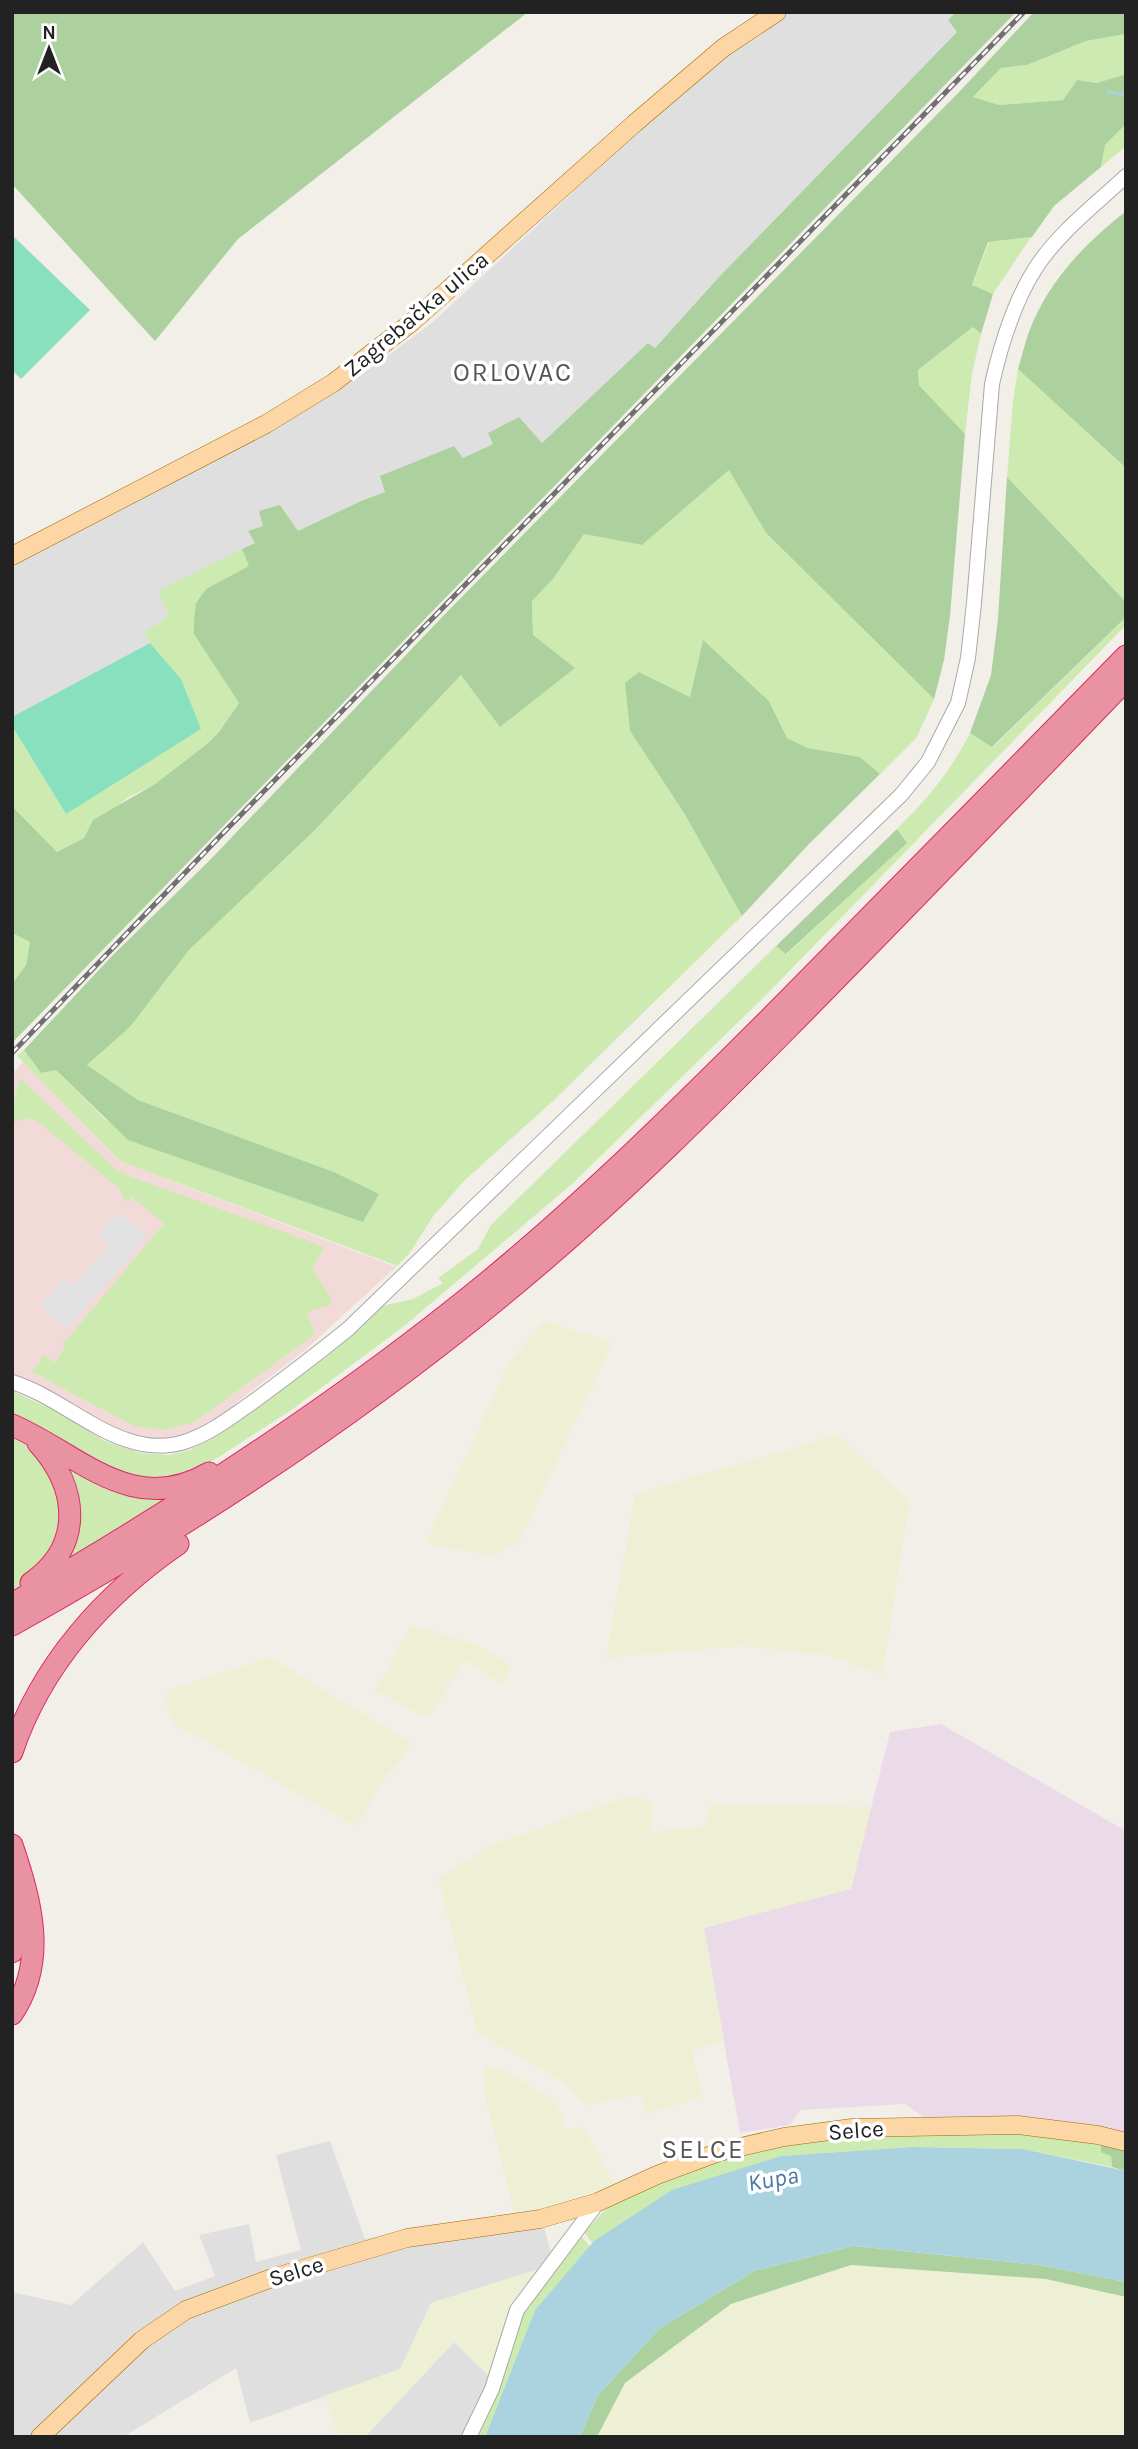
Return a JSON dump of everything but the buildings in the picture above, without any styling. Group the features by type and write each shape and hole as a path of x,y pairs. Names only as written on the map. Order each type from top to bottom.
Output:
{"highway":[{"path":"12,1604 161,1517 323,1409 454,1309 601,1184 822,965 1126,656"},
{"path":"12,1626 177,1529 304,1445 462,1327 535,1268 608,1203 728,1088 1126,680"},
{"path":"21,1429 112,1480 131,1487 167,1488 204,1476 293,1416 323,1409"},
{"path":"12,1595 46,1572 58,1557 66,1542 71,1511 68,1494 53,1461 21,1429"},
{"path":"12,1752 44,1683 66,1650 100,1608 160,1556 289,1471 304,1445"},
{"path":"12,1846 29,1896 33,1933 27,1982 22,1998 12,2014"},
{"path":"12,1952 13,1905"}],"main road":[{"name":"Zagrebačka ulica","path":"12,556 266,424 333,383 412,322 723,48 777,12"},
{"name":"Selce","path":"40,2437 142,2340 186,2310 272,2278 407,2238 540,2220 598,2202 657,2175 719,2152 784,2137 852,2128 1018,2125 1126,2141"}],"street":[{"path":"12,1382 29,1388 126,1440 158,1446 181,1443 215,1427 289,1376 348,1329 871,825 928,762 958,703 968,658 989,407 999,355 1013,311 1036,266 1062,236 1126,176"},
{"name":"Selce","path":"468,2437 492,2389 517,2310 598,2202"}],"shaded area":[{"path":"787,12 956,12 948,20 958,31 718,278 654,349 649,344 542,443 493,444 463,458 381,476 385,492 298,532 260,511 263,526 255,543 159,591 170,616 146,632 150,643 12,717 12,567 264,434 375,365 432,323 682,91 727,54"},
{"path":"23,1062 120,1161 396,1267 304,1351 212,1421 186,1435 160,1440 137,1436 112,1426 36,1384 12,1376 12,1074"},
{"path":"117,1212 147,1236 67,1329 40,1306 63,1278 74,1286 109,1245 98,1235"},
{"path":"941,1724 1126,1831 1126,2133 1033,2117 923,2117 905,2104 800,2110 790,2125 740,2133 704,1928 851,1888 890,1732"},
{"path":"330,2141 365,2239 423,2226 540,2212 551,2253 542,2268 431,2303 401,2369 250,2423 236,2368 123,2437 12,2437 12,2292 71,2305 143,2242 175,2291 215,2276 199,2235 249,2224 256,2262 301,2250 276,2155"},
{"path":"454,2342 498,2385 479,2437 365,2437"}],"green space":[{"path":"12,12 528,12 238,239 155,341 12,184"},
{"path":"956,12 1016,12 12,1043 12,984 26,965 30,942 12,933 12,806 57,852 84,838 93,820 155,784 219,732 239,703 194,634 196,603 206,589 249,566 242,549 255,543 248,531 263,526 259,511 280,505 298,531 385,492 380,476 454,446 463,458 493,444 488,433 519,417 542,443 648,343 655,348 718,278 957,32 948,20"},
{"path":"1034,12 1126,12 1126,34 1086,41 1027,65 1001,68 973,97 999,105 1063,100 1077,80 1097,83 1126,74 1126,124 1105,145 1101,167 1054,206 1032,237 988,242 972,285 993,294 981,334 973,327 918,370 919,385 965,434 950,616 944,660 934,699 766,533 729,470 642,545 584,534 553,579 532,601 533,635 575,668 500,727 461,675 315,830 189,950 130,1027 87,1065 138,1100 334,1172 379,1194 363,1222 128,1140 56,1070 41,1073 24,1050 112,956 210,860 446,613 960,91"},
{"path":"1126,34 1126,74 1097,83 1077,80 1063,100 999,105 973,97 1001,68 1027,65 1086,41"},
{"path":"1126,124 1126,146 1101,167 1105,145"},
{"path":"1126,211 1126,468 1018,369 1031,328 1050,290 1072,261"},
{"path":"12,235 90,310 21,379 12,370"},
{"path":"1031,237 993,294 972,286 989,242"},
{"path":"973,327 981,334 972,374 965,434 919,385 918,370"},
{"path":"1018,369 1126,468 1126,602 1007,477"},
{"path":"730,469 766,533 934,699 917,737 880,774 860,757 808,748 787,738 769,701 703,641 690,697 639,672 630,731 684,813 742,916 553,1101 465,1180 434,1215 409,1254 397,1266 120,1161 17,1056 24,1050 41,1073 56,1070 106,1120 363,1221 378,1194 334,1172 138,1100 87,1065 130,1027 189,950 315,830 461,675 574,669 533,635 532,600 553,579 584,534 642,545"},
{"path":"1007,477 1126,602 1126,617 992,747 970,733 991,675 998,619"},
{"path":"242,549 250,566 206,589 194,621 208,654 239,703 207,744 155,784 127,798 84,838 57,852 12,806 12,726 66,814 181,679 150,643 145,632 169,616 158,591"},
{"path":"1126,617 1126,625 765,996 572,1184 403,1327 290,1411 205,1466 158,1480 122,1476 12,1415 12,1391 54,1410 105,1441 140,1453 169,1455 190,1450 215,1437 325,1358 360,1329 382,1306 413,1299 443,1283 438,1278 478,1249 491,1225 776,946 787,954 906,843 897,829 938,784 970,733 993,747"},
{"path":"703,640 769,701 787,738 808,748 860,757 880,774 809,844 742,916 684,813 630,731 625,683 639,672 690,697"},
{"path":"150,643 181,679 201,729 66,814 12,726 12,717"},
{"path":"897,829 907,843 786,954 776,946"},
{"path":"12,933 30,942 26,965 12,984"},
{"path":"20,1078 114,1168 129,1176 325,1247 312,1268 332,1304 307,1312 315,1334 196,1421 166,1430 134,1426 32,1372 44,1355 54,1363 66,1347 63,1344 164,1224 132,1197 127,1202 121,1195 122,1191 37,1121 23,1119 12,1126 12,1111"},
{"path":"544,1321 613,1342 519,1542 497,1555 445,1549 426,1542 509,1363"},
{"path":"837,1435 910,1501 882,1675 831,1656 742,1646 606,1658 635,1494"},
{"path":"12,1438 35,1450 60,1486 61,1542 25,1583 12,1590"},
{"path":"70,1467 173,1496 55,1572 66,1469"},
{"path":"411,1625 473,1643 511,1665 502,1685 466,1660 428,1718 375,1691"},
{"path":"270,1657 410,1742 401,1760 383,1780 357,1827 173,1723 164,1699 168,1690"},
{"path":"627,1796 653,1801 652,1832 704,1826 711,1804 871,1807 851,1889 704,1928 724,2041 692,2050 702,2097 648,2114 641,2094 585,2105 563,2082 477,2032 438,1879 485,1848"},
{"path":"482,2065 505,2070 556,2102 567,2130 583,2126 615,2185 554,2205 514,2212 486,2100"},
{"path":"998,2131 1101,2144 1111,2156 1112,2167 1023,2149 912,2147 781,2156 592,2243 584,2232 609,2206 676,2175 746,2151 856,2135"},
{"path":"1101,2144 1126,2149 1126,2171 1112,2167 1111,2156 1101,2152"},
{"path":"580,2235 590,2246 535,2310 485,2437 479,2437 523,2310"},
{"path":"854,2246 1039,2265 1126,2282 1126,2297 1046,2279 851,2265 731,2304 625,2383 597,2437 580,2437 598,2395 659,2329 754,2271"},
{"path":"851,2265 1046,2279 1126,2297 1126,2437 597,2437 625,2383 731,2304"},
{"path":"542,2268 491,2378 454,2342 365,2437 339,2437 324,2396 400,2369 431,2303"}],"water":[{"name":"Kupa","path":"912,2147 1023,2149 1126,2171 1126,2282 1039,2265 854,2246 754,2271 659,2329 598,2395 580,2437 485,2437 535,2310 594,2241 672,2190 781,2156"}],"waterway":[{"path":"1107,92 1126,95"}],"railway":[{"path":"12,1053 1024,12"}],"district":[{"name":"ORLOVAC","path":"513,372"},
{"name":"SELCE","path":"703,2149"}]}
